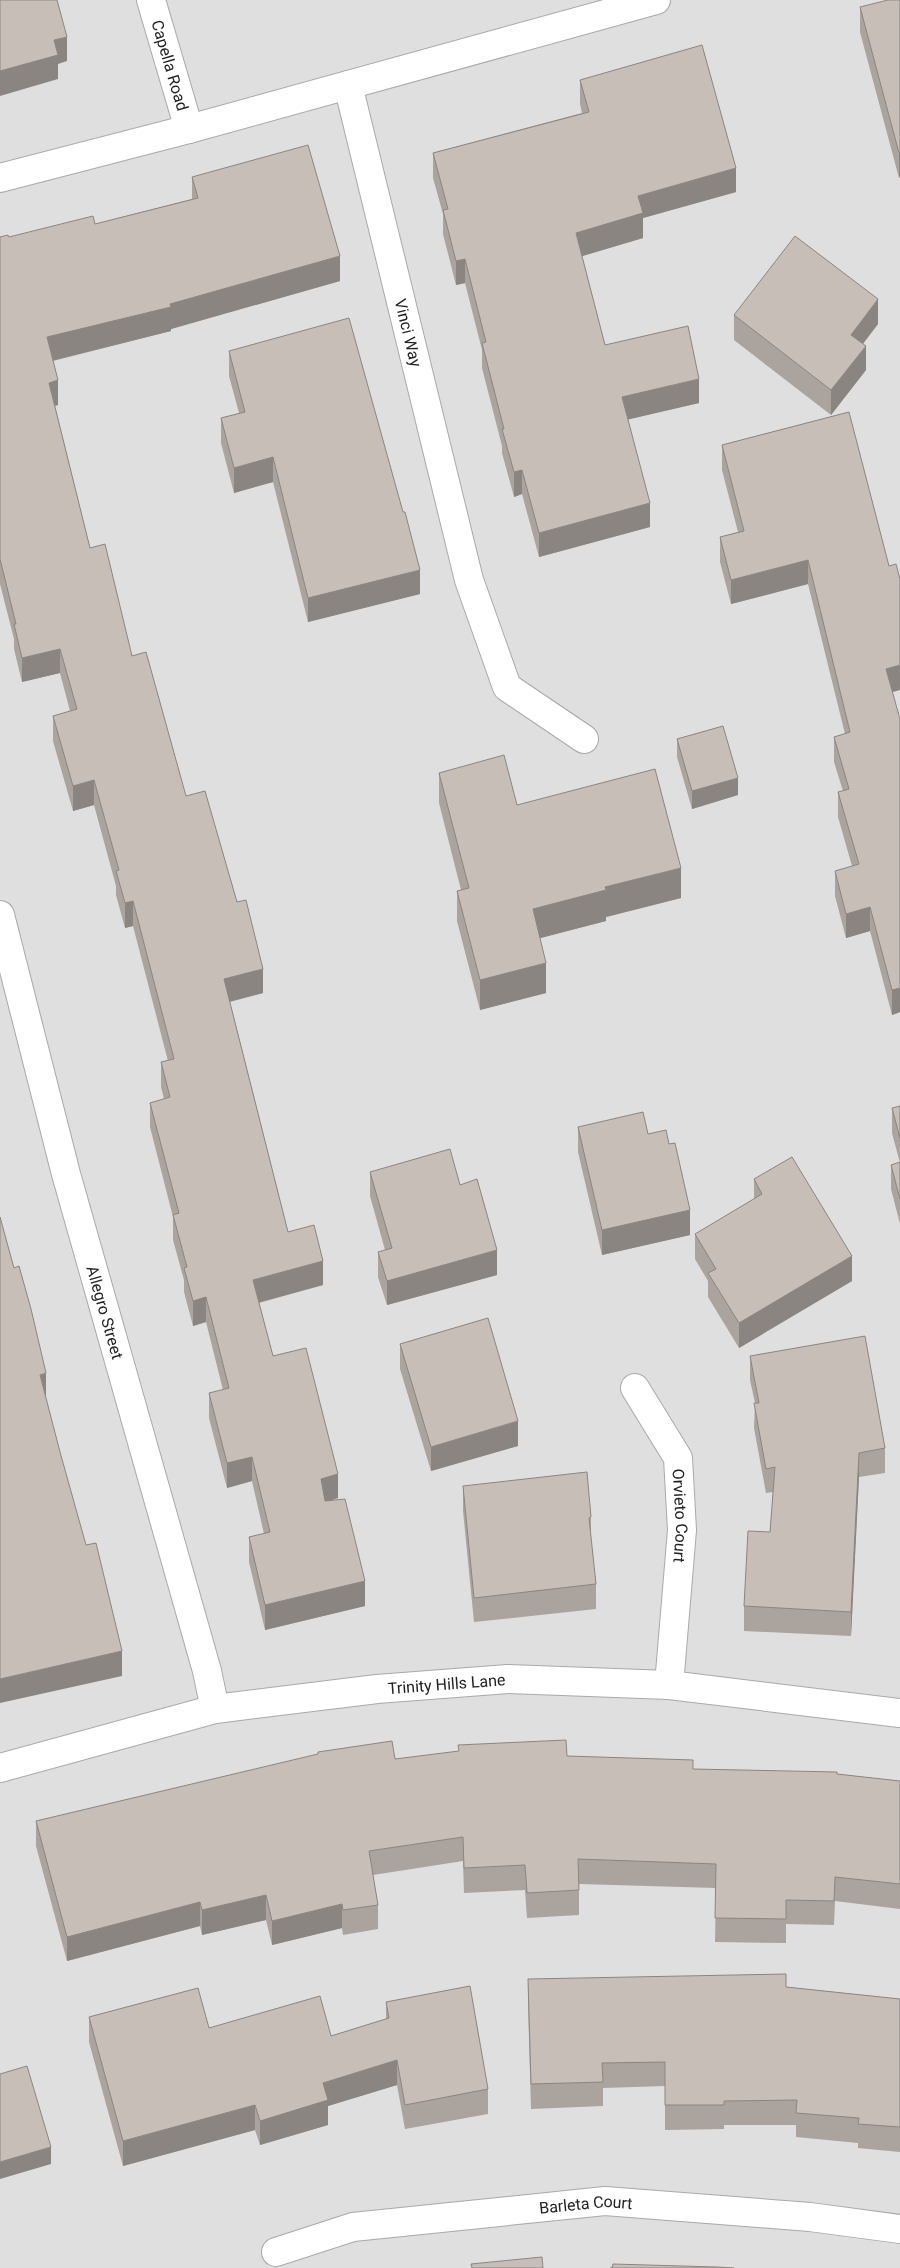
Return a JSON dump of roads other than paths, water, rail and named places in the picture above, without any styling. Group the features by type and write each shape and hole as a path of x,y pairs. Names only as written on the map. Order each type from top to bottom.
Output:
{"street":[{"name":"Capella Road","path":"151,0 189,129"},
{"path":"0,178 189,129 656,0"},
{"name":"Vinci Way","path":"348,85 469,580 507,687 584,739"},
{"name":"Allegro Street","path":"0,915 66,1174 204,1662 215,1709"},
{"name":"Orvieto Court","path":"635,1388 678,1458 682,1530 669,1685"},
{"name":"Trinity Hills Lane","path":"0,1768 215,1709 377,1689 508,1679 669,1685 900,1713"},
{"name":"Barleta Court","path":"276,2252 353,2227 605,2201 810,2217 900,2229"}]}
